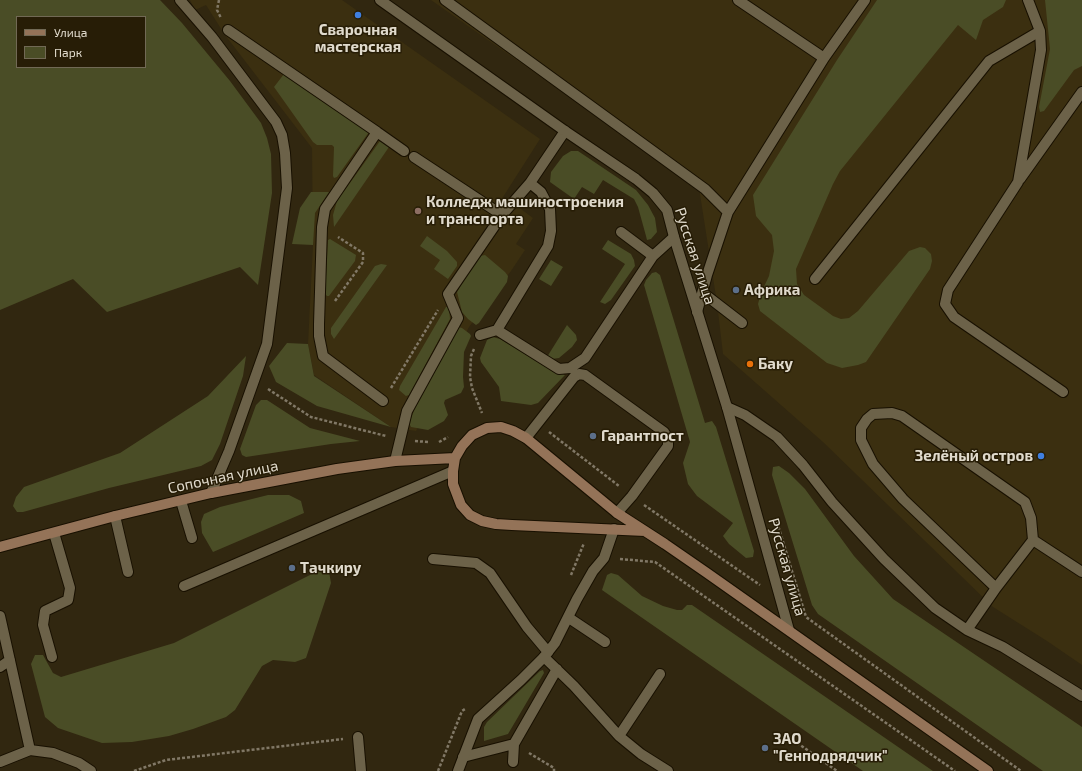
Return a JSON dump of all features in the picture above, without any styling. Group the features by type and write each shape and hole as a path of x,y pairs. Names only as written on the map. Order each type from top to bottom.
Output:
{"main road":[{"name":"Русская улица","path":"645,531 496,524 482,520 470,514 461,505 454,484 453,471 455,458 462,446 472,435 486,428 501,427 526,438 617,513 645,531 789,630 988,771"},
{"name":"Сопочная улица","path":"0,547 115,516 211,493 337,469 395,461 455,458"}],"street":[{"path":"180,0 212,37 276,122 282,135 285,153 287,188 267,344 229,451 211,493"},
{"name":"Русская улица","path":"380,0 636,179 653,193 667,210 727,407 789,630"},
{"path":"445,0 706,189 728,212"},
{"path":"738,0 824,58"},
{"path":"697,312 707,275 728,212 824,58 865,0"},
{"path":"1018,182 1041,50 1040,31 1028,0"},
{"path":"228,30 404,151"},
{"path":"815,279 989,61 1040,31"},
{"path":"1062,392 954,317 945,304 948,290 1018,182 1082,92"},
{"path":"395,461 406,411 458,318 448,294 502,215 530,183 565,130"},
{"path":"377,132 325,209 322,227 319,336 323,356 383,401"},
{"path":"414,157 502,215"},
{"path":"480,335 497,330 548,246 551,231 550,209 541,192 530,183"},
{"path":"621,232 653,256"},
{"path":"497,330 559,369 570,368 585,358 653,256 674,237"},
{"path":"702,293 742,323"},
{"path":"526,438 574,377 579,374 585,375 664,432 668,439 668,446 632,496 617,513"},
{"path":"727,407 745,415 777,437 803,465 832,502 884,559 935,608 967,630 1003,647 1082,696"},
{"path":"967,630 996,588 1033,540 1031,518 1025,502 902,416 892,413 873,414 867,419 861,428 861,440 873,464 903,499 996,588"},
{"path":"184,586 453,471"},
{"path":"181,501 192,538"},
{"path":"115,516 128,572"},
{"path":"458,771 478,719 521,680 555,643 593,571 604,558 614,529"},
{"path":"52,656 43,625 45,611 68,600 70,588 54,532"},
{"path":"1033,540 1082,572"},
{"path":"432,559 476,563 490,573 557,669 618,736 641,754 668,771"},
{"path":"0,616 30,750"},
{"path":"568,618 605,642"},
{"path":"0,667 10,660"},
{"path":"513,762 514,744 557,669"},
{"path":"618,736 660,674"},
{"path":"358,737 361,771"},
{"path":"463,757 514,744"},
{"path":"0,762 30,750 53,753 79,763 90,771"}],"path":[{"path":"319,324 363,262 363,253 322,227"},
{"path":"383,401 448,294"},
{"path":"472,388 483,414"},
{"path":"538,423 632,496 806,617 1021,771"},
{"path":"776,520 806,617"},
{"path":"570,577 590,528"},
{"path":"604,558 655,562 956,771"},
{"path":"438,771 462,711 468,706"},
{"path":"134,771 166,760 358,737"},
{"path":"789,737 837,771"},
{"path":"514,744 554,768 554,771"}],"shaded area":[{"name":"Колледж машиностроения и транспорта","path":"190,0 342,0 540,139 503,197 533,218 516,244 525,250 469,327 416,431 391,427 314,375 308,344 313,245 312,148 225,35 206,5 195,10"},
{"path":"431,0 1082,0 1082,665 993,607 823,442 723,354 717,303 699,188"}],"green space":[{"path":"0,0 160,0 182,23 230,81 261,123 267,138 271,154 272,193 258,285 240,267 107,312 73,279 0,310"},
{"path":"877,0 1006,0 1003,7 983,20 976,40 958,25 840,171 833,184 796,269 797,284 804,295 833,316 841,319 849,318 858,311 909,251 920,247 925,248 931,254 932,261 930,269 866,362 842,368 827,363 760,311 758,304 761,293 769,276 774,251 772,235 756,216 753,195 837,60"},
{"path":"1045,0 1082,0 1082,66 1074,70 1044,111 1040,112 1039,107 1050,49"},
{"path":"284,74 369,132 337,177 334,178 333,176 334,147 332,145 317,145 313,142 274,87"},
{"path":"380,141 389,147 334,227 333,215 337,201"},
{"path":"571,151 578,151 636,190 648,205 655,218 657,232 651,239 647,240 638,207 634,199 603,180 594,194 582,187 574,199 550,182 551,172 563,156"},
{"path":"311,192 329,192 315,213 313,245 292,244 300,208"},
{"path":"427,236 447,251 457,262 457,266 448,279 434,269 440,260 420,246"},
{"path":"330,239 356,255 355,261 329,296 327,296 325,294 328,240"},
{"path":"608,240 631,254 635,266 611,300 605,304 600,302 625,264 602,249"},
{"path":"485,255 508,276 507,282 479,323 476,325 462,312 457,292 475,261 480,256"},
{"path":"551,260 563,267 551,286 539,279"},
{"path":"381,264 387,265 334,339 331,334 331,328 375,266"},
{"path":"656,272 660,275 705,423 712,421 716,427 754,551 753,557 746,558 729,544 723,536 733,523 697,496 688,484 683,463 690,442 644,285 652,273"},
{"path":"446,307 449,307 450,319 409,395 406,396 399,390 400,386"},
{"path":"567,325 576,335 577,340 572,347 559,358 552,359 547,357"},
{"path":"458,327 462,328 471,336 464,352 464,387 461,393 445,400 444,403 448,415 444,421 428,430 411,427 409,423 415,408"},
{"path":"493,337 500,339 546,367 565,375 538,403 531,405 501,401 499,387 481,362 480,358 487,340"},
{"path":"287,343 308,344 314,376 391,427 317,406 276,382 269,366"},
{"path":"246,356 243,376 220,444 212,460 201,466 109,488 23,512 17,512 13,506 16,497 24,487 120,453 208,396"},
{"path":"261,400 267,400 310,428 360,441 246,457 242,455 240,449 256,405"},
{"path":"779,466 789,473 805,489 854,556 893,599 1082,727 1082,771 1043,771 818,614 812,605 772,475 773,467"},
{"path":"268,495 289,495 301,501 304,513 213,552 202,533 201,522 204,514 220,507"},
{"path":"328,566 331,583 306,658 295,662 273,660 262,666 235,710 226,717 169,736 132,742 102,743 58,728 45,717 31,664 35,655 43,655 53,673 61,677 174,643"},
{"path":"611,573 618,575 642,596 663,606 682,610 687,605 692,605 933,771 863,771 602,590 607,575"},
{"path":"543,670 544,673 508,734 484,741 484,727 487,722 540,671"}],"place":[{"name":"Сварочная мастерская","path":"358,15"},
{"name":"Колледж машиностроения и транспорта","path":"418,211"},
{"name":"Африка","path":"736,290"},
{"name":"Баку","path":"750,364"},
{"name":"Гарантпост","path":"593,436"},
{"name":"Зелёный остров","path":"1041,456"},
{"name":"Тачкиру","path":"292,568"},
{"name":"ЗАО \"Генподрядчик\"","path":"765,748"}]}
